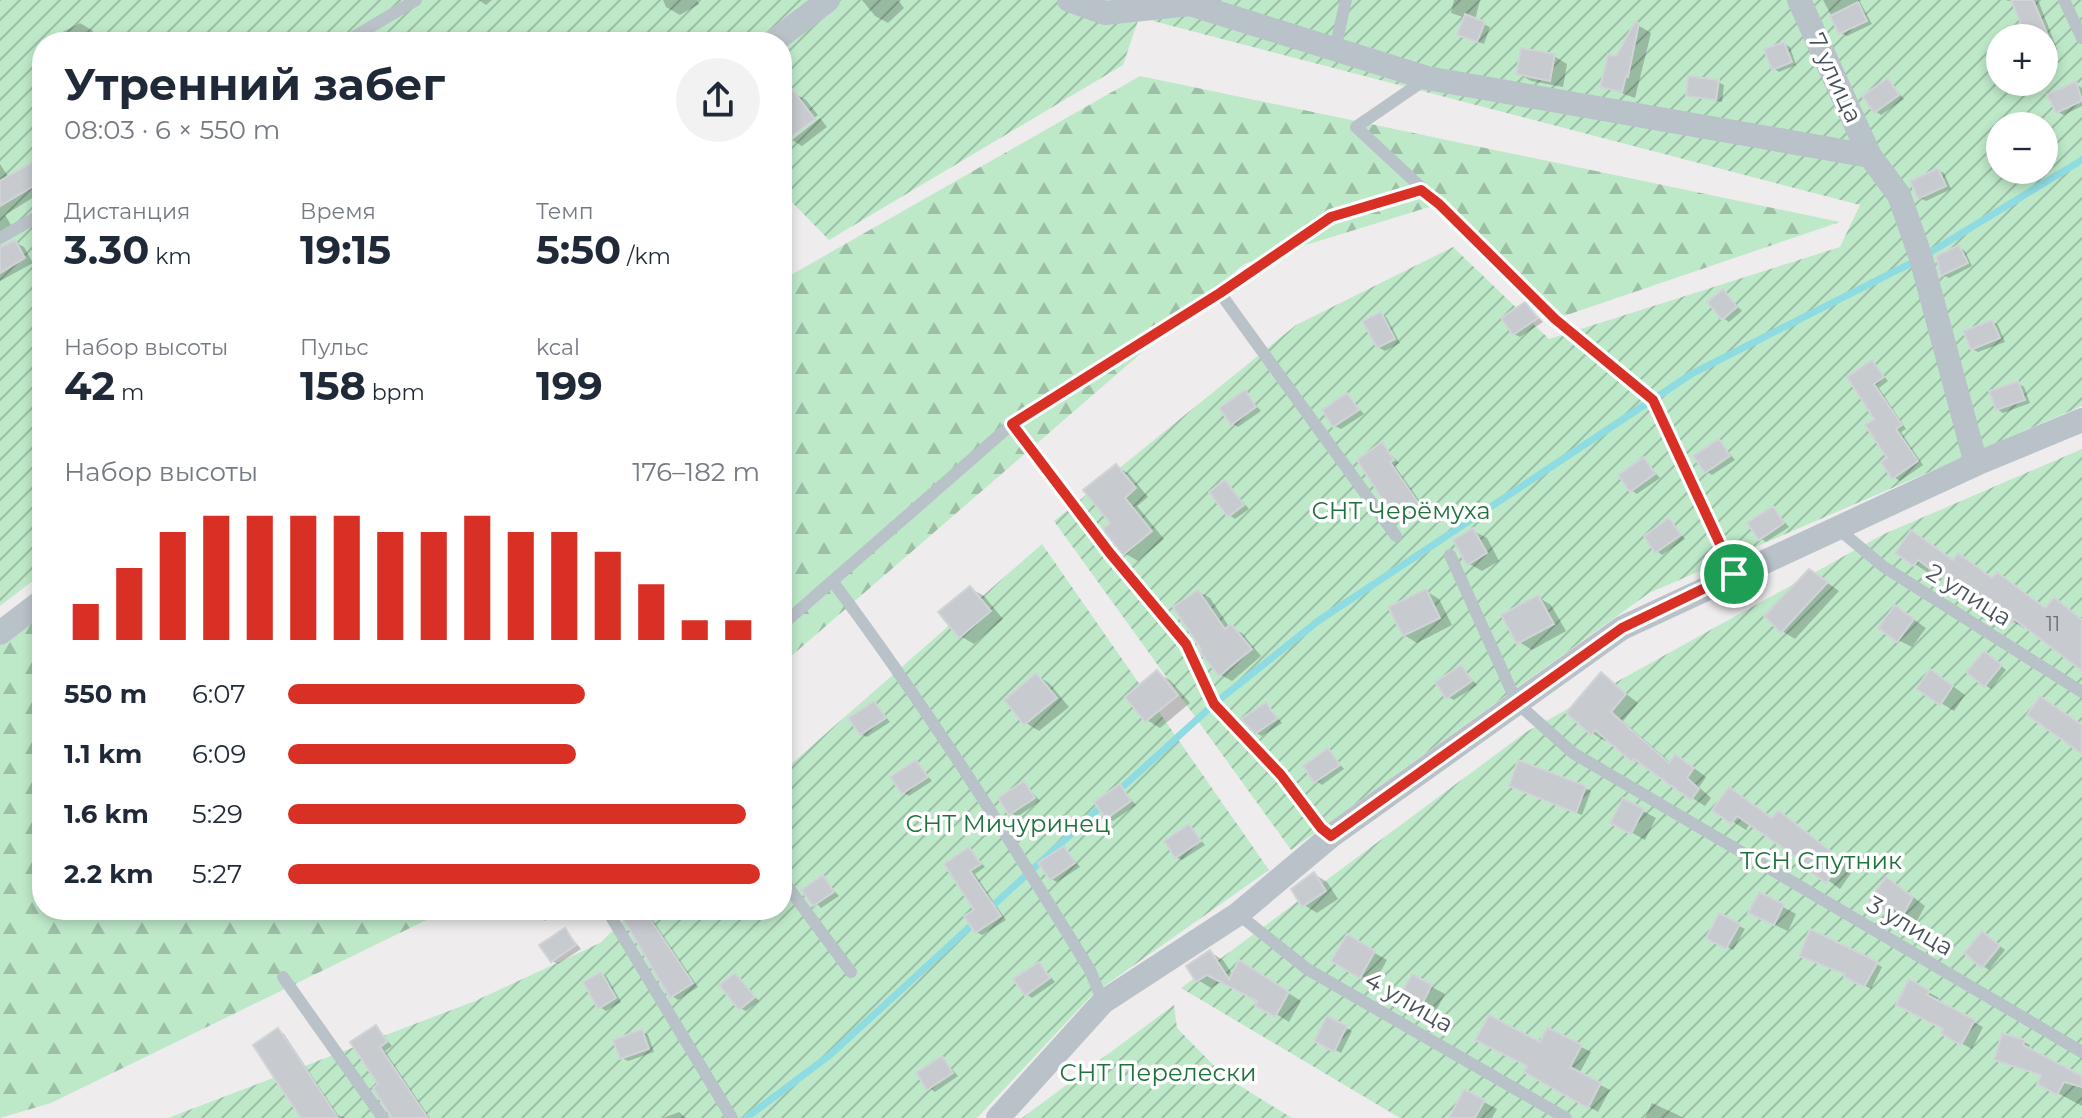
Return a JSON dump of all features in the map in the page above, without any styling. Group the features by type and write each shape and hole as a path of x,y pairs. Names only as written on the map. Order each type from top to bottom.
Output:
{"street":[{"path":"786,32 828,0"},
{"path":"1069,0 1106,7 1190,4 1427,78 1870,156"},
{"name":"7 улица","path":"1799,0 1870,156 1899,195 1921,258 1976,464"},
{"path":"998,1118 1103,1002 1238,914 1331,836 1622,628 1976,464 2082,420"},
{"path":"0,633 32,609"}],"lane":[{"path":"362,32 416,0"},
{"path":"1335,49 1346,0"},
{"path":"2064,0 2082,38"},
{"path":"1427,78 1356,127 1555,319 1653,400 1734,574"},
{"path":"792,617 1012,424 1220,293 1331,217 1421,190"},
{"path":"0,238 32,220"},
{"path":"1220,293 1396,536"},
{"path":"1012,424 1109,552 1186,644 1214,704 1281,775 1321,828 1331,836"},
{"name":"2 улица","path":"1837,528 1884,567 2082,692"},
{"path":"1450,555 1517,703"},
{"path":"833,582 890,658 968,774 1090,970 1103,1002"},
{"name":"3 улица","path":"1517,703 1573,753 2082,1052"},
{"path":"792,892 851,972"},
{"name":"4 улица","path":"1238,914 1307,969 1566,1118"},
{"path":"613,920 732,1118"},
{"path":"283,977 383,1118"}],"green space":[{"path":"0,0 1145,0 1123,65 829,240 792,202 792,32 32,32 32,582 0,606"},
{"name":"СНТ Черёмуха","path":"1160,0 2082,0 2082,406 1649,593 1291,850 1054,521 1296,325 1453,247 1549,339 1840,247 1860,205 1153,21"},
{"path":"1140,76 1840,222 1555,319 1439,204 1244,264 792,655 792,274"},
{"name":"ТСН Спутник","path":"2082,449 2082,1118 1400,1118 1181,988 1526,732 1884,534"},
{"name":"СНТ Мичуринец","path":"1042,544 1269,870 1093,994 977,1118 168,1118 475,1001 600,943 624,920 792,920 792,763"},
{"path":"32,614 32,920 426,920 51,1103 0,1118 0,636"},
{"name":"СНТ Перелески","path":"1174,1005 1177,1028 1224,1076 1292,1118 1022,1118"}],"building":[{"path":"2011,0 2033,0 2043,24 2021,24"},
{"path":"1858,2 1867,21 1839,34 1830,16"},
{"path":"1465,14 1485,22 1477,42 1457,35"},
{"path":"1635,22 1639,23 1622,92 1600,87 1608,54 1616,56"},
{"path":"1784,42 1792,62 1772,70 1764,49"},
{"path":"1521,48 1555,54 1550,81 1516,74"},
{"path":"1688,76 1719,80 1716,100 1686,96"},
{"path":"1888,78 1899,95 1874,113 1862,96"},
{"path":"2076,81 2082,101 2056,112 2048,96 2058,96 2058,90"},
{"path":"792,89 815,119 792,136"},
{"path":"32,162 32,187 0,206 0,181"},
{"path":"1938,168 1946,186 1918,199 1910,181"},
{"path":"15,240 25,258 0,273 0,247"},
{"path":"1959,245 1968,263 1941,276 1936,256"},
{"path":"1723,289 1737,307 1722,320 1707,302"},
{"path":"1525,302 1538,318 1513,335 1501,318"},
{"path":"1381,312 1395,339 1377,348 1362,321"},
{"path":"1992,320 2000,338 1971,350 1963,331"},
{"path":"1872,360 1884,377 1874,384 1902,425 1896,429 1918,461 1892,479 1881,462 1887,458 1865,425 1874,419 1847,377"},
{"path":"2018,381 2025,400 1996,410 1989,391"},
{"path":"1245,390 1256,407 1231,425 1219,408"},
{"path":"1347,393 1359,410 1333,427 1322,410"},
{"path":"1719,439 1730,456 1705,473 1693,456"},
{"path":"1382,442 1394,460 1390,462 1421,507 1397,522 1357,460"},
{"path":"1644,457 1655,474 1630,492 1618,475"},
{"path":"1116,464 1136,488 1125,498 1152,531 1123,555 1103,529 1110,523 1083,490"},
{"path":"1225,480 1244,505 1228,517 1209,492"},
{"path":"1773,506 1784,523 1759,540 1747,523"},
{"path":"1669,518 1681,535 1655,553 1644,536"},
{"path":"1473,528 1487,553 1467,565 1453,540"},
{"path":"1911,530 1953,560 1958,553 1992,578 1997,572 2045,608 2054,597 2082,620 2082,671 2014,619 2011,623 1963,586 1960,590 1918,560 1914,566 1895,553"},
{"path":"1809,569 1828,582 1781,633 1764,616"},
{"path":"970,586 991,611 959,638 938,612"},
{"path":"1426,589 1440,618 1403,636 1388,607"},
{"path":"1198,590 1225,629 1231,624 1252,649 1219,676 1200,652 1201,649 1173,607"},
{"path":"1538,595 1554,624 1517,644 1501,615"},
{"path":"1895,605 1914,619 1897,642 1878,628"},
{"path":"1984,651 2002,665 1984,687 1966,672"},
{"path":"1461,665 1472,681 1446,699 1435,682"},
{"path":"1930,669 1953,686 1940,705 1916,689"},
{"path":"1157,670 1178,695 1145,722 1125,697"},
{"path":"1601,672 1626,694 1611,712 1669,763 1675,754 1694,768 1687,778 1699,789 1691,800 1634,759 1632,762 1595,730 1591,735 1566,713"},
{"path":"1036,673 1057,698 1024,725 1004,700"},
{"path":"2040,696 2082,725 2082,754 2027,715"},
{"path":"874,701 886,718 860,735 848,718"},
{"path":"1266,702 1277,719 1255,734 1241,719"},
{"path":"1328,748 1340,765 1314,783 1303,766"},
{"path":"916,760 928,777 902,794 890,777"},
{"path":"1518,760 1586,786 1576,813 1509,786"},
{"path":"1024,781 1035,798 1009,815 998,798"},
{"path":"1120,784 1131,801 1106,819 1094,802"},
{"path":"1729,787 1772,818 1778,810 1842,860 1826,883 1807,869 1809,866 1737,816 1731,824 1712,810"},
{"path":"1623,798 1644,809 1631,834 1610,823"},
{"path":"1189,824 1201,841 1175,858 1164,841"},
{"path":"1064,846 1075,863 1050,880 1038,863"},
{"path":"969,847 981,864 970,871 1001,916 975,933 964,916 974,910 944,864"},
{"path":"1314,872 1326,891 1302,907 1291,889"},
{"path":"823,875 834,892 813,906 801,890"},
{"path":"1886,877 1913,897 1903,915 1893,907 1888,914 1869,900"},
{"path":"1759,892 1784,904 1774,925 1748,913"},
{"path":"1719,913 1740,924 1726,949 1706,938"},
{"path":"624,920 651,920 693,983 670,998"},
{"path":"565,928 576,945 551,962 539,945"},
{"path":"1810,929 1878,962 1864,987 1844,977 1845,974 1799,956"},
{"path":"1982,931 2000,946 1982,968 1964,953"},
{"path":"1347,934 1375,951 1360,978 1331,961"},
{"path":"1210,950 1229,979 1239,960 1289,992 1275,1017 1255,1006 1257,1001 1207,975 1196,982 1186,966"},
{"path":"1039,962 1050,978 1025,996 1013,979"},
{"path":"601,972 616,998 598,1009 583,982"},
{"path":"735,973 755,997 739,1010 719,985"},
{"path":"1412,974 1432,985 1419,1010 1398,999"},
{"path":"1909,979 1930,991 1927,995 1975,1020 1961,1045 1941,1034 1943,1029 1896,1005"},
{"path":"1489,1015 1540,1042 1547,1027 1582,1045 1570,1067 1601,1083 1588,1108 1524,1072 1527,1066 1475,1040"},
{"path":"1327,1016 1347,1026 1334,1052 1314,1041"},
{"path":"376,1025 387,1042 380,1047 428,1118 392,1118 373,1088 378,1084 350,1042"},
{"path":"278,1028 338,1118 301,1118 282,1090 253,1045"},
{"path":"642,1029 649,1049 620,1059 613,1040"},
{"path":"2002,1033 2025,1040 2023,1045 2082,1076 2082,1087 2064,1082 2057,1095 2037,1084 2041,1075 1994,1060"},
{"path":"942,1056 953,1073 927,1090 916,1073"},
{"path":"1464,1089 1485,1100 1475,1118 1449,1118"}],"waterway":[{"path":"1117,792 1214,704 1318,621 1693,373 1921,258 2082,160"},
{"path":"987,911 1105,803"},
{"path":"746,1118 830,1055 975,922"}],"route":[{"path":"1421,190 1555,319 1653,400 1734,574 1622,628 1331,836 1321,828 1281,775 1214,704 1186,644 1109,552 1012,424 1220,293 1331,217 1421,190"}]}
